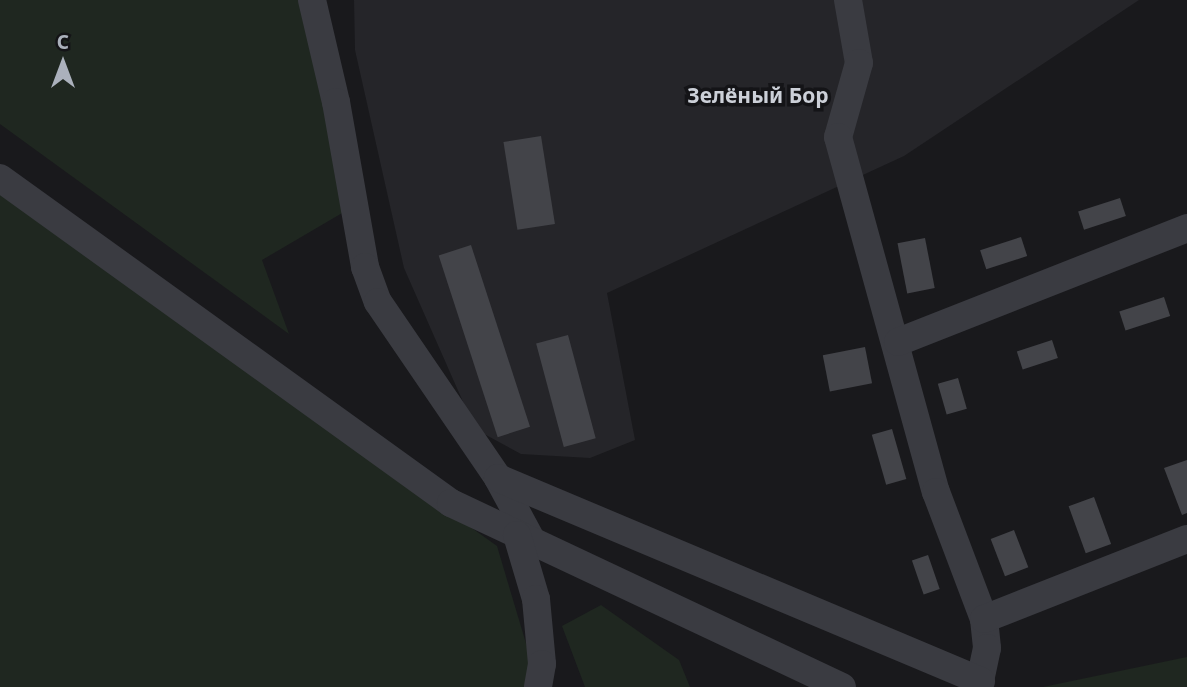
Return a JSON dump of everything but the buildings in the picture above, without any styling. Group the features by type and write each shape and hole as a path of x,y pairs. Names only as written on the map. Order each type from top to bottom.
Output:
{"street":[{"path":"312,0 336,102 365,267 378,302 498,478 525,539 536,599 542,664 538,687"},
{"path":"498,478 980,684 987,648 984,619 936,492 898,342 838,137 859,63 848,0"},
{"path":"0,178 451,503 842,687"},
{"path":"898,342 1187,228"},
{"path":"984,619 1187,539"}],"shaded area":[{"path":"0,0 316,0 349,209 262,260 289,334 0,124"},
{"path":"354,0 1139,0 904,156 607,293 635,440 590,458 521,454 475,429 404,268 355,50"},
{"path":"0,191 497,546 539,687 0,687"},
{"path":"601,605 679,660 690,687 585,687 562,626"},
{"path":"1187,657 1187,687 1043,687"}],"district":[{"name":"Зелёный Бор","path":"758,95"}]}
